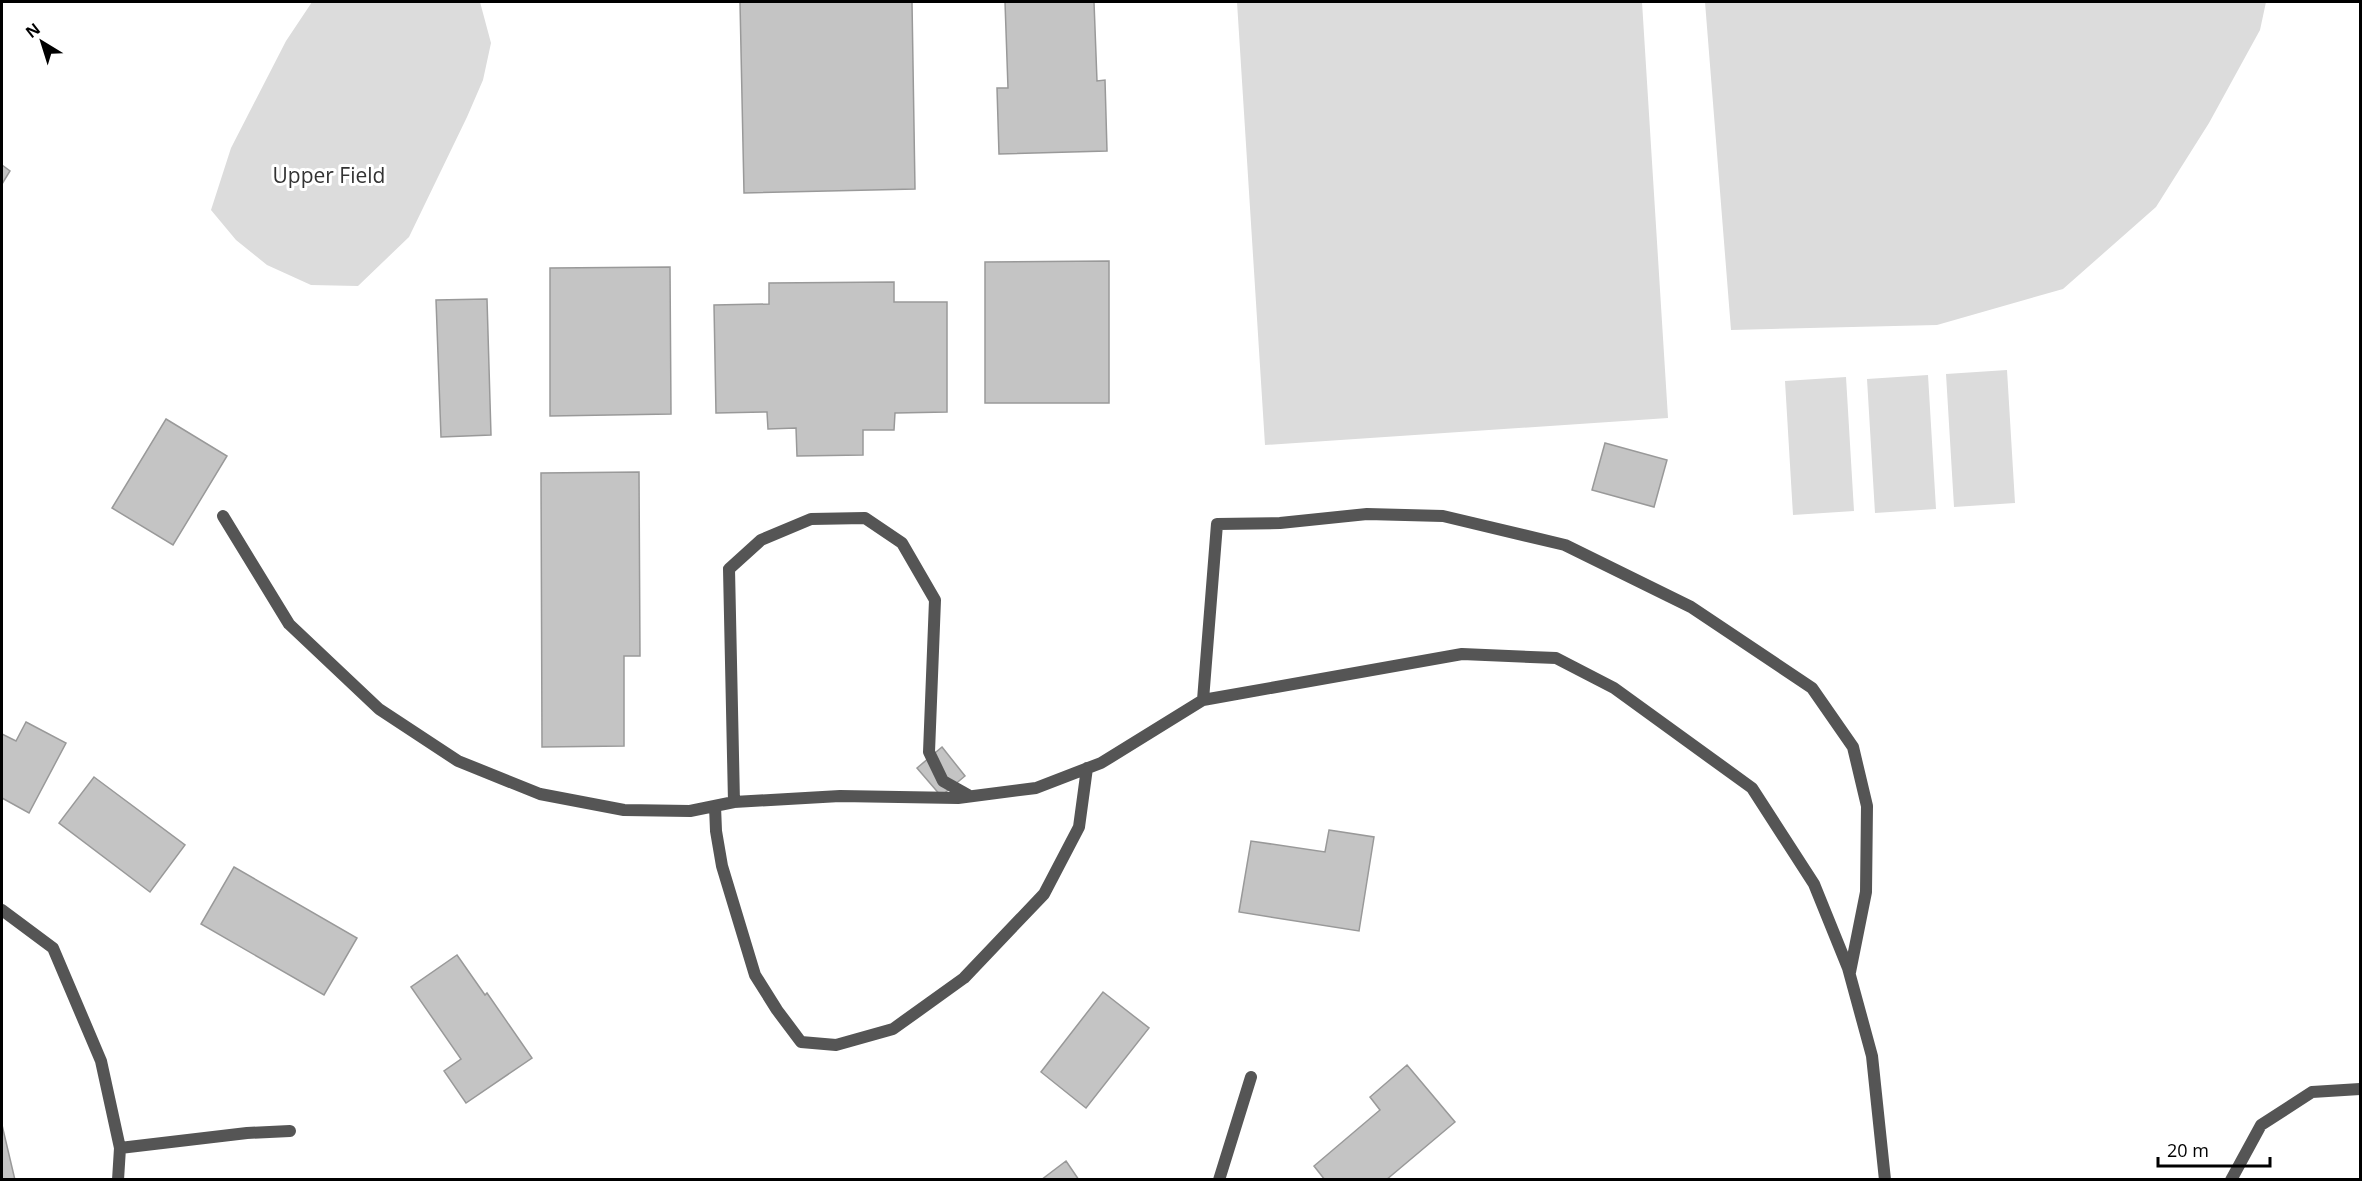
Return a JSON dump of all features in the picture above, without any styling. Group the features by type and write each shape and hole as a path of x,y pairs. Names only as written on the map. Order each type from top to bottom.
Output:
{"street":[{"path":"1203,700 1216,524 1280,524 1367,514 1443,516 1565,545 1691,607 1812,688 1853,747 1867,806 1866,892 1849,973"},
{"path":"223,516 289,624 379,708 458,761 540,794 624,810 690,811 734,802 840,796 958,798 1036,788 1101,763 1203,700 1462,654 1556,658 1614,688 1752,788 1814,885 1849,973 1872,1056 1885,1179"},
{"path":"734,802 729,569 762,540 811,519 866,518 902,543 935,600 929,752 943,781 968,795"},
{"path":"715,806 716,831 722,866 755,975 801,1042 836,1045 893,1029 964,978 1044,894 1078,827 1087,768"},
{"path":"2,910 53,948 101,1061 120,1148 118,1179"},
{"path":"1219,1179 1251,1077"},
{"path":"2231,1179 2261,1125 2312,1092 2361,1089"},
{"path":"120,1148 247,1133 290,1131"}],"green space":[{"name":"Upper Field","path":"312,2 480,2 491,43 483,80 409,237 358,286 311,285 267,265 236,240 211,210 231,148 286,41"},
{"path":"1237,2 1642,2 1668,418 1265,445"},
{"path":"1705,2 2266,2 2260,30 2209,123 2156,207 2063,289 1937,325 1731,330"},
{"path":"2007,370 2015,503 1954,507 1946,374"},
{"path":"1928,375 1936,509 1875,513 1867,379"},
{"path":"1846,377 1854,511 1793,515 1785,381"}],"building":[{"path":"740,2 912,2 915,189 744,193"},
{"path":"1005,2 1094,2 1097,81 1105,80 1107,151 999,154 997,88 1008,88"},
{"path":"2,165 10,171 2,184"},
{"path":"1109,261 1109,403 985,403 985,262"},
{"path":"670,267 671,414 550,416 550,268"},
{"path":"894,282 894,302 947,302 947,412 895,413 894,430 863,430 863,455 797,456 796,428 768,429 767,412 716,413 714,305 769,304 769,283"},
{"path":"487,299 491,435 441,437 436,300"},
{"path":"166,419 227,456 173,545 112,508"},
{"path":"1605,443 1667,460 1654,507 1592,490"},
{"path":"639,472 640,656 624,656 624,746 542,747 541,473"},
{"path":"26,722 66,743 29,813 2,798 2,734 16,741"},
{"path":"942,747 965,776 941,796 917,768"},
{"path":"94,777 185,845 150,892 59,823"},
{"path":"1329,830 1374,837 1359,931 1239,912 1251,841 1325,852"},
{"path":"234,867 357,938 324,995 201,924"},
{"path":"457,955 485,995 487,993 532,1058 466,1103 444,1071 461,1059 411,987"},
{"path":"1103,992 1149,1028 1086,1108 1041,1072"},
{"path":"1407,1065 1455,1122 1386,1180 1325,1180 1314,1166 1380,1110 1370,1097"},
{"path":"2,1125 15,1180 2,1180"},
{"path":"1066,1161 1079,1180 1041,1180"}]}
